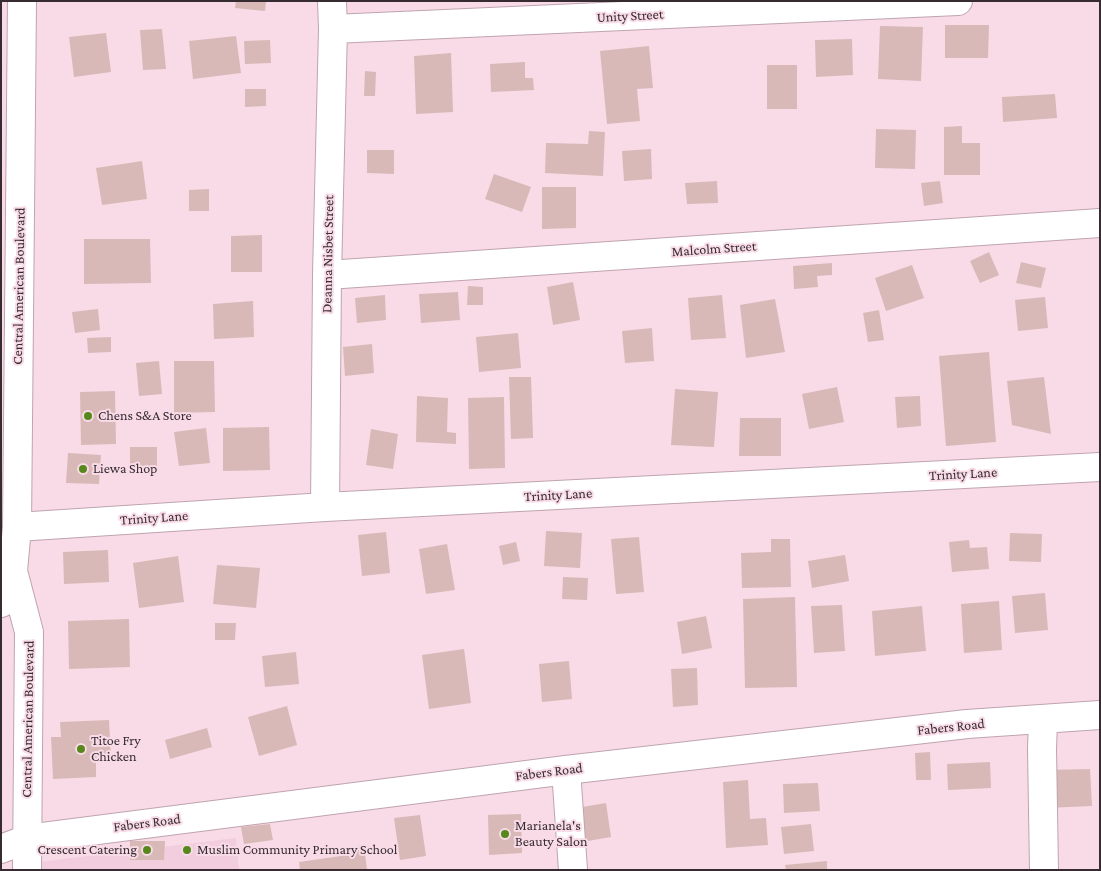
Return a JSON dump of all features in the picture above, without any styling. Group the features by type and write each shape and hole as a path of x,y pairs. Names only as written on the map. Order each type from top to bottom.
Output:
{"street":[{"name":"Central American Boulevard","path":"1,603 13,571 17,526 22,1"},
{"name":"Deanna Nisbet Street","path":"325,507 332,1"},
{"name":"Unity Street","path":"333,29 958,1"},
{"name":"Malcolm Street","path":"328,275 1100,223"},
{"name":"Trinity Lane","path":"17,526 325,507 1100,467"},
{"name":"Central American Boulevard","path":"13,571 30,632 27,870"},
{"name":"Fabers Road","path":"1,849 27,839 566,770 968,724 1100,715"},
{"path":"1043,720 1044,870"},
{"path":"566,770 573,870"}],"shaded area":[{"name":"Muslim Community Primary School","path":"236,838 239,870 39,870 39,862"}],"building":[{"path":"236,1 266,1 265,11 235,8"},
{"path":"945,25 989,25 988,58 945,58"},
{"path":"880,26 923,27 921,81 878,79"},
{"path":"162,29 166,69 143,70 140,30"},
{"path":"106,33 111,72 74,77 69,37"},
{"path":"236,36 241,73 193,79 189,41"},
{"path":"852,39 853,75 816,77 815,40"},
{"path":"270,40 271,63 245,64 244,41"},
{"path":"649,46 653,88 637,89 640,121 607,124 600,51"},
{"path":"451,53 453,112 416,114 414,56"},
{"path":"525,62 525,78 533,78 534,90 491,92 490,64"},
{"path":"767,65 797,65 797,109 767,109"},
{"path":"365,71 376,72 375,96 364,96"},
{"path":"245,89 266,89 266,106 245,107"},
{"path":"1055,94 1057,118 1003,122 1002,97"},
{"path":"962,126 962,143 980,143 980,175 944,175 944,127"},
{"path":"876,129 916,130 915,169 875,168"},
{"path":"589,131 605,132 603,176 545,173 546,143 588,144"},
{"path":"651,149 652,179 624,181 622,151"},
{"path":"367,150 394,150 394,174 367,173"},
{"path":"142,161 147,199 102,205 96,168"},
{"path":"494,174 531,187 522,212 485,199"},
{"path":"717,181 718,203 687,204 685,183"},
{"path":"940,181 943,203 924,206 921,183"},
{"path":"542,187 576,187 576,228 542,229"},
{"path":"209,189 209,211 189,211 189,190"},
{"path":"262,235 262,272 231,272 231,236"},
{"path":"84,239 150,239 151,283 84,284"},
{"path":"989,252 999,275 980,283 970,261"},
{"path":"1021,262 1046,268 1041,288 1016,283"},
{"path":"832,263 832,275 817,276 818,287 794,289 793,266"},
{"path":"912,265 924,298 886,311 875,278"},
{"path":"573,282 580,320 553,325 547,287"},
{"path":"468,286 483,287 483,305 467,305"},
{"path":"458,292 460,320 421,323 419,294"},
{"path":"385,295 386,320 357,323 355,298"},
{"path":"722,295 726,338 691,340 688,298"},
{"path":"1045,297 1048,328 1018,331 1015,300"},
{"path":"775,299 785,352 746,358 740,305"},
{"path":"253,301 254,337 214,339 213,304"},
{"path":"98,309 100,330 75,333 72,312"},
{"path":"879,310 884,340 868,342 863,313"},
{"path":"652,328 654,361 625,363 622,331"},
{"path":"518,333 521,368 479,372 476,337"},
{"path":"111,337 111,352 88,353 87,338"},
{"path":"372,344 374,373 345,376 343,347"},
{"path":"989,352 996,442 946,446 939,356"},
{"path":"159,361 162,394 139,396 136,363"},
{"path":"174,361 214,361 215,412 174,413"},
{"path":"509,377 531,377 533,438 511,439"},
{"path":"1044,377 1051,434 1012,425 1007,381"},
{"path":"837,387 844,422 809,429 802,394"},
{"path":"675,389 718,392 714,447 671,445"},
{"path":"115,391 116,444 81,445 80,392"},
{"path":"417,396 448,398 447,432 456,433 456,444 416,442"},
{"path":"920,396 921,426 897,428 895,397"},
{"path":"504,397 505,468 469,469 468,398"},
{"path":"740,418 781,418 781,456 739,456"},
{"path":"269,427 270,470 223,471 223,428"},
{"path":"206,428 210,463 179,466 174,432"},
{"path":"371,429 398,434 393,469 366,465"},
{"path":"130,447 157,447 157,473 130,474"},
{"name":"Liewa Shop","path":"68,453 101,455 99,484 66,483"},
{"path":"546,531 582,533 580,568 544,566"},
{"path":"386,532 390,573 362,576 358,535"},
{"path":"1010,533 1042,534 1041,562 1009,561"},
{"path":"639,537 644,592 616,594 611,539"},
{"path":"771,539 790,539 791,587 742,588 741,553 771,552"},
{"path":"969,540 970,548 987,547 989,569 952,572 949,542"},
{"path":"516,542 520,561 503,565 499,546"},
{"path":"447,544 455,590 426,594 419,549"},
{"path":"108,550 109,582 64,584 63,552"},
{"path":"845,555 849,581 812,588 808,561"},
{"path":"178,556 184,602 139,608 133,563"},
{"path":"217,565 260,568 256,608 213,604"},
{"path":"563,577 588,578 587,600 562,599"},
{"path":"1045,593 1048,630 1015,633 1012,596"},
{"path":"795,597 797,687 745,688 743,599"},
{"path":"999,601 1002,650 964,653 961,604"},
{"path":"842,605 845,651 814,653 811,606"},
{"path":"922,606 926,651 875,656 872,611"},
{"path":"706,616 712,648 682,654 677,622"},
{"path":"129,619 130,667 69,669 68,621"},
{"path":"215,623 236,623 235,640 215,640"},
{"path":"464,649 471,703 429,709 422,655"},
{"path":"296,652 299,684 265,687 262,656"},
{"path":"569,661 572,699 542,702 539,664"},
{"path":"697,668 698,705 673,707 671,669"},
{"path":"287,706 297,745 259,756 248,717"},
{"name":"Titoe Fry Chicken","path":"109,720 111,760 96,761 96,777 53,779 51,737 61,737 60,722"},
{"path":"207,728 212,747 170,759 165,740"},
{"path":"930,752 931,780 916,780 915,753"},
{"path":"990,762 991,788 948,790 947,764"},
{"path":"1090,769 1092,806 1046,808 1044,770"},
{"path":"748,780 750,819 766,818 768,845 726,848 723,782"},
{"path":"818,783 820,811 784,813 783,784"},
{"path":"606,803 611,837 582,842 576,808"},
{"name":"Marianela's Beauty Salon","path":"521,814 522,853 489,855 488,815"},
{"path":"420,815 426,856 400,860 394,818"},
{"path":"270,824 273,840 244,844 241,827"},
{"path":"811,824 814,851 784,854 781,827"},
{"name":"Crescent Catering","path":"130,841 165,841 164,860 130,860"},
{"path":"364,845 367,870 300,870 299,862 341,856 340,849"},
{"path":"827,861 827,870 786,870 785,865"}],"place":[{"name":"Chens S&A Store","path":"88,416"},
{"name":"Liewa Shop","path":"83,469"},
{"name":"Titoe Fry Chicken","path":"81,749"},
{"name":"Marianela's Beauty Salon","path":"505,834"},
{"name":"Crescent Catering","path":"147,850"},
{"name":"Muslim Community Primary School","path":"187,850"}]}
